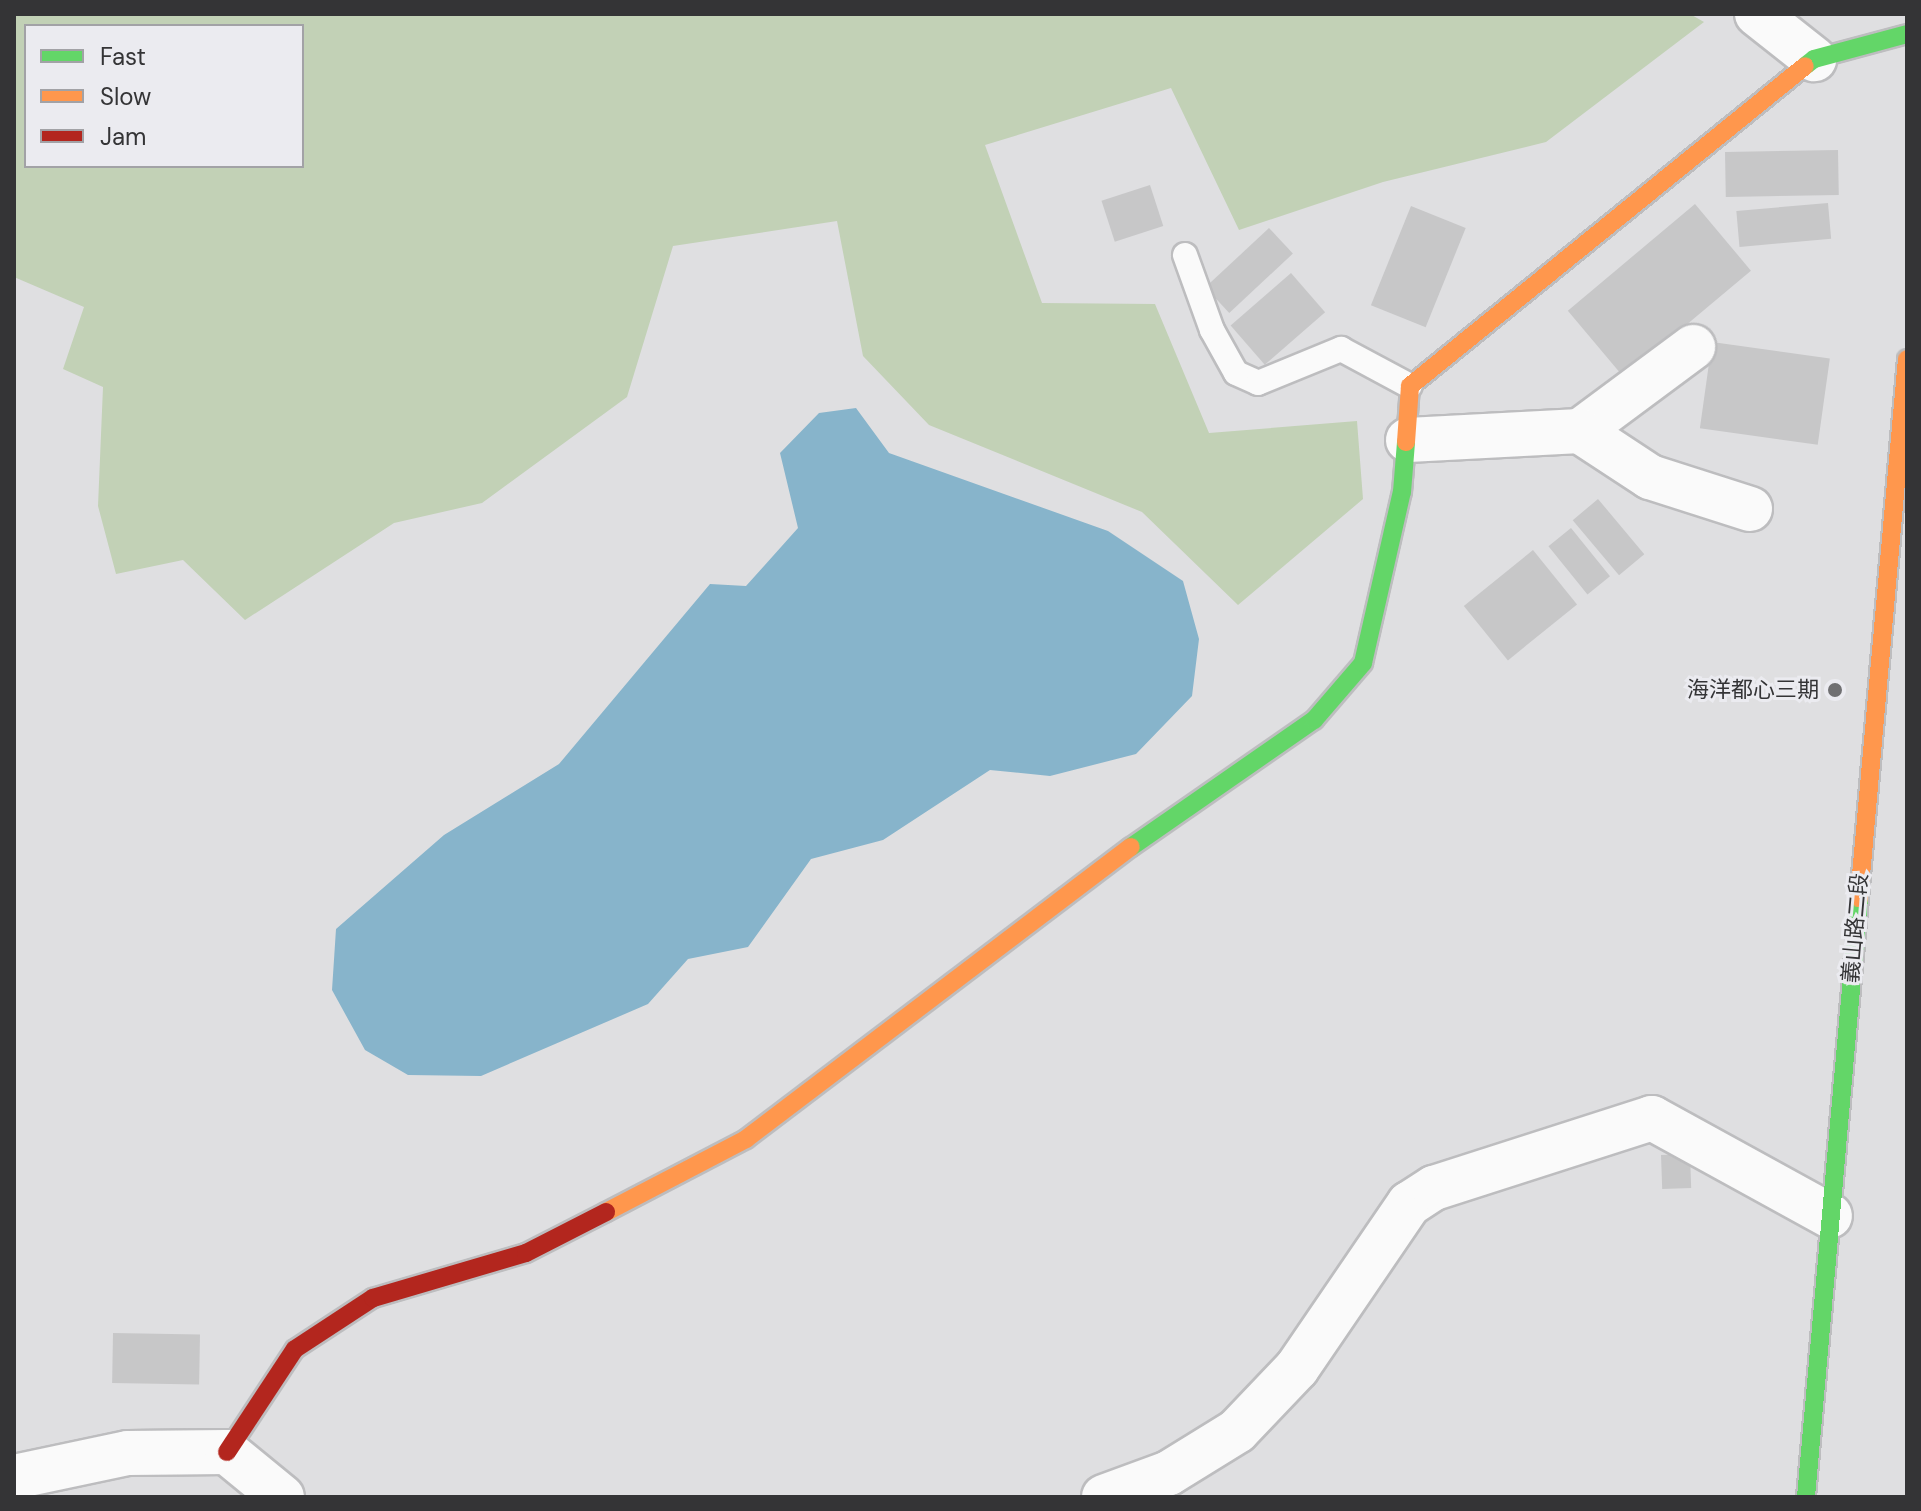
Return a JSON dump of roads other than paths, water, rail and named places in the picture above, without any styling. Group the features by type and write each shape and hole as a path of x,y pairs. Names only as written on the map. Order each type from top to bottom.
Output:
{"street":[{"path":"1757,14 1814,59"},
{"path":"227,1452 295,1349 373,1298 526,1253 746,1139 1099,867 1191,810 1314,720 1363,663 1402,492 1410,386 1814,59 1907,34"},
{"path":"1408,440 1580,431 1693,347"},
{"name":"義山路二段","path":"1806,1497 1830,1216 1897,554 1907,359"},
{"path":"1580,431 1650,477 1750,509"},
{"path":"1104,1497 1169,1473 1237,1431 1297,1368 1409,1204 1434,1188 1652,1118 1830,1216"},
{"path":"14,1477 128,1453 227,1452 282,1497"}],"lane":[{"path":"1185,255 1212,330 1236,373 1258,383 1341,349 1410,386"}],"water":[{"path":"856,408 889,453 1108,531 1183,581 1199,639 1192,696 1136,754 1050,776 990,770 883,840 811,859 748,947 688,959 648,1004 481,1076 408,1075 365,1050 332,990 336,929 444,835 559,764 710,584 746,586 798,528 780,453 819,413"}],"place":[{"name":"海洋都心三期","path":"1835,690"}]}
